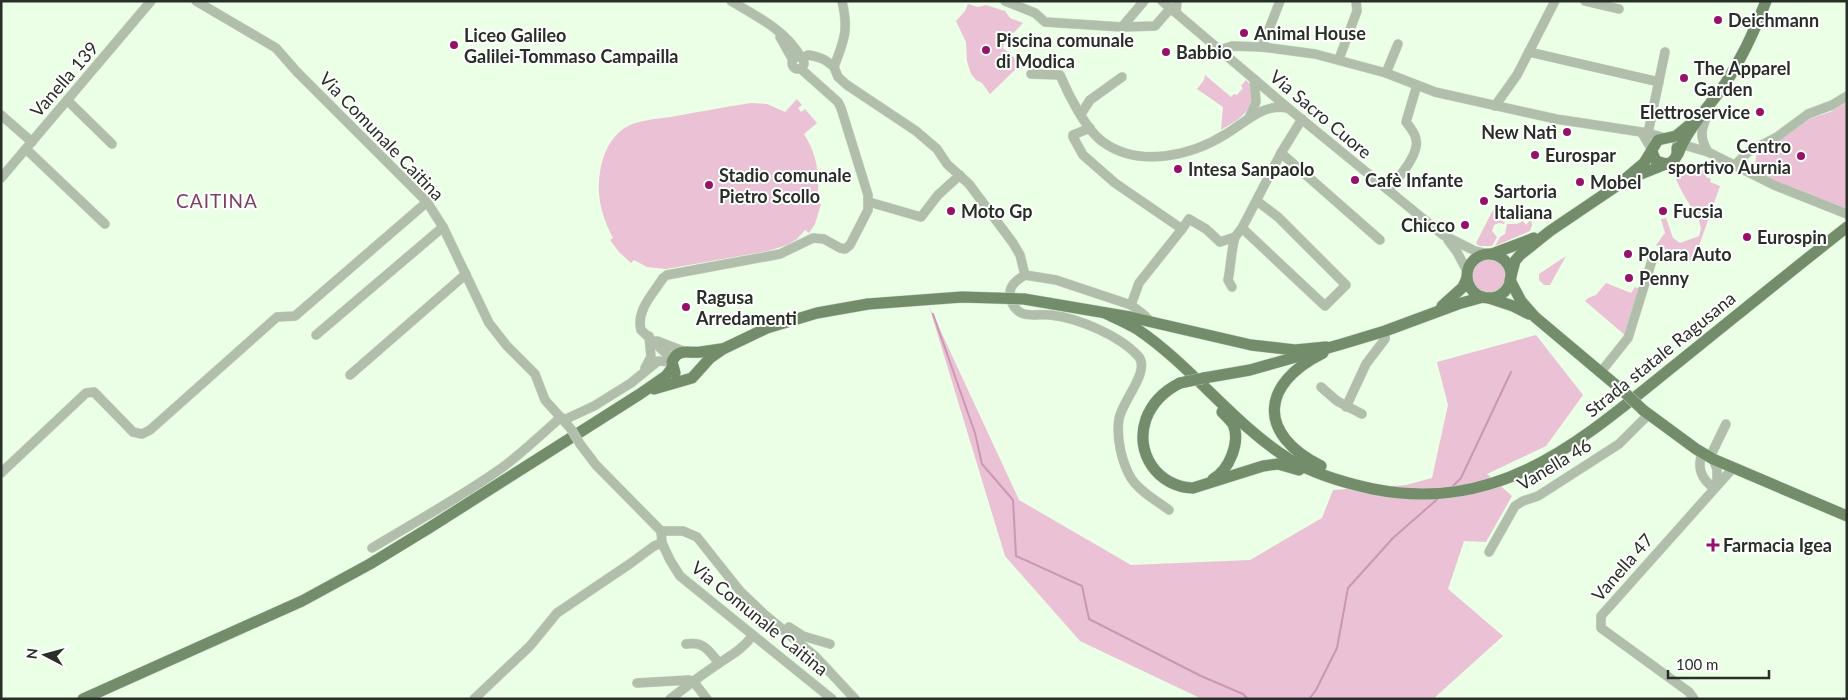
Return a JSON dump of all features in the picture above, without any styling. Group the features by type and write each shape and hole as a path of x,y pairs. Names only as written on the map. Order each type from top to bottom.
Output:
{"main road":[{"path":"1652,151 1656,161 1672,149 1683,131 1714,100 1747,47 1766,1"},
{"path":"1618,184 1644,163 1655,143 1672,149"},
{"path":"640,394 695,376 700,368 723,348 767,328 793,319 868,304 962,297 1024,299 1047,302 1151,322 1251,345 1295,350 1342,344 1385,331 1458,304 1502,293 1509,285 1515,261 1520,255 1550,231 1672,149"},
{"name":"Strada statale Ragusana","path":"1348,483 1381,491 1415,494 1449,492 1508,479 1536,466 1590,432 1847,227"},
{"path":"1433,313 1463,287 1472,261 1477,257 1490,254 1550,231"},
{"path":"1490,254 1503,259 1507,264 1513,289 1535,318"},
{"path":"1467,274 1468,283 1474,292 1486,298 1513,306 1535,318 1646,412 1709,456 1847,516"},
{"path":"1105,314 1136,329 1173,359 1273,448 1301,465 1348,483"},
{"path":"1342,344 1313,358 1291,374 1280,388 1274,411 1279,430 1291,446 1309,460 1333,472 1348,483"},
{"path":"1326,347 1250,370 1180,383 1169,389 1156,401 1146,420 1144,442 1148,459 1157,474 1183,488 1201,486 1263,466 1278,464 1332,481 1348,483"},
{"path":"83,699 302,601 370,564 640,394 666,376 678,354 723,348"},
{"path":"688,352 699,360 700,368"},
{"path":"1173,359 1232,423 1234,429 1234,445 1229,463 1217,477 1201,486"},
{"path":"673,363 676,375 687,379"}],"street":[{"name":"Vanella 139","path":"1,178 151,1"},
{"name":"Via Comunale Caitina","path":"196,1 276,48 297,72 427,202 443,227 489,323 507,346 535,374 545,400 571,429 596,465 661,531 662,543 680,576 832,699"},
{"path":"673,363 641,330 641,312 663,278 667,275 780,254 813,238 824,239 845,249 850,245 868,210 869,202 841,108 822,88 815,74 800,61 788,38 769,23 732,1"},
{"path":"834,67 845,36 845,14 842,1"},
{"path":"1005,1 1035,13 1045,22 1122,26 1155,26 1170,6 1177,1"},
{"path":"1122,26 1144,1"},
{"name":"Via Sacro Cuore","path":"1162,1 1254,80 1447,238"},
{"path":"1262,47 1280,1"},
{"path":"1339,59 1357,11 1356,1"},
{"path":"1495,106 1516,75 1556,1"},
{"path":"1585,1 1619,9"},
{"path":"1386,73 1398,44"},
{"path":"1220,50 1232,46 1262,47 1339,59 1386,73 1435,92 1556,119 1645,133 1672,149 1688,152 1706,151"},
{"path":"1529,52 1659,82"},
{"path":"1652,151 1645,133 1666,52"},
{"path":"800,61 808,55 819,56 824,59 834,67 838,77 847,85 916,131 937,150 947,164 960,175 981,199 1014,243 1020,255 1025,275"},
{"path":"1032,74 1060,75 1081,114 1102,142 1114,149 1140,157 1155,158 1184,152 1225,135 1264,110 1276,107 1288,108"},
{"path":"1081,114 1090,100 1122,76"},
{"path":"1254,80 1256,102"},
{"path":"1388,190 1410,163 1417,142 1416,137 1406,122 1417,85"},
{"path":"1247,120 1256,102 1270,93"},
{"path":"1264,110 1270,93"},
{"path":"1736,164 1748,152 1778,137 1808,114 1832,105 1847,96"},
{"path":"1706,151 1701,132 1714,100"},
{"path":"68,101 112,144"},
{"path":"1,115 105,224"},
{"path":"1232,287 1228,280 1233,260 1232,248 1235,237 1242,228 1281,153 1302,119"},
{"path":"1090,128 1073,135 1083,155 1115,183 1182,229"},
{"path":"1672,149 1706,151 1736,164 1774,185 1847,214"},
{"path":"1281,153 1380,240"},
{"path":"869,202 921,217 938,196 960,175"},
{"path":"1242,228 1325,306 1346,285 1278,217 1256,201"},
{"path":"1,473 86,392 94,392 133,432 142,434 150,430 277,317 295,316 427,202"},
{"path":"1131,305 1138,283 1189,220 1206,229 1220,242 1235,237"},
{"path":"316,334 443,227"},
{"path":"1447,238 1475,251 1490,254"},
{"path":"1447,238 1457,252 1467,274"},
{"path":"1600,372 1628,338 1653,257"},
{"path":"350,374 466,274"},
{"path":"1151,322 1144,314 1131,305 1056,280 1025,275 1015,281 1009,291 1009,299 1014,308 1024,314 1052,315 1082,322 1121,343 1140,358 1142,367 1139,379 1123,405 1119,420 1119,439 1124,465 1132,480 1169,510"},
{"path":"1346,407 1364,368 1385,339 1385,331"},
{"path":"650,338 688,352"},
{"path":"635,380 652,357 650,338"},
{"path":"372,548 437,510 502,467 562,418 594,406 635,380 658,362 673,363"},
{"path":"1321,388 1346,407 1362,414"},
{"name":"Vanella 46","path":"1489,552 1515,506 1538,496 1619,444 1646,412"},
{"path":"1709,456 1717,469 1715,486 1705,481 1700,461 1709,456 1726,424"},
{"name":"Vanella 47","path":"1694,699 1689,692 1602,628 1601,616 1733,468"},
{"path":"661,531 677,530 691,533 698,537 740,591 764,614 815,656 855,699"},
{"path":"474,699 530,646 557,613 654,546 662,543"},
{"path":"777,624 786,626 803,636 830,644"},
{"path":"670,699 719,663 730,658 753,635"},
{"path":"686,644 696,642 705,647 719,663"},
{"path":"637,683 689,680 693,681 707,699"}],"shaded area":[{"name":"Piscina comunale di Modica","path":"968,4 978,7 986,5 1005,11 1010,18 1023,23 1004,43 1003,48 1021,64 990,94 982,83 971,74 967,61 966,42 956,21 965,11"},
{"path":"1205,75 1231,97 1234,94 1237,95 1243,88 1241,86 1246,80 1251,88 1251,101 1246,112 1221,130 1223,107 1197,89 1204,80"},
{"name":"Stadio comunale Pietro Scollo","path":"797,99 802,105 798,108 801,112 805,109 817,123 804,134 809,142 817,167 817,203 821,204 815,224 809,233 805,230 797,239 787,245 768,251 666,269 647,267 634,260 631,263 619,252 610,240 613,238 599,198 599,181 601,165 607,148 623,129 646,120 751,103 767,104 785,112"},
{"name":"Centro sportivo Aurnia","path":"1847,102 1847,209 1813,198 1754,171 1757,151 1806,120 1830,112"},
{"path":"1682,162 1707,173 1706,177 1711,179 1710,182 1720,186 1693,263 1656,245 1665,233 1661,219 1666,218 1673,238 1680,243 1699,236 1701,229 1696,207 1692,208 1686,199 1673,170"},
{"path":"1495,206 1499,218 1505,223 1494,225 1492,231 1497,237 1492,246 1479,246 1476,243"},
{"path":"1531,219 1530,231 1495,246 1500,237 1505,234 1507,224 1517,224 1523,221 1526,225"},
{"path":"1566,256 1550,285 1544,285 1539,280 1539,274"},
{"path":"1489,259 1496,260 1501,264 1505,269 1505,283 1501,288 1496,292 1489,293 1482,292 1477,288 1473,283 1472,276 1473,269 1477,264 1482,260"},
{"path":"1606,283 1631,293 1635,287 1640,289 1626,336 1585,301 1596,295"},
{"path":"929,306 1019,500 1131,565 1250,560 1322,518 1333,490 1406,485 1432,478 1448,405 1437,362 1536,335 1583,395 1546,446 1487,474 1512,496 1486,542 1464,541 1448,589 1503,636 1433,699 1202,699 1080,641 1005,556"}],"waterway":[{"path":"933,314 975,433 982,464 1013,500 1016,556 1082,586 1089,619 1201,676 1243,694 1248,699"},
{"path":"1452,487 1461,478 1511,372"},
{"path":"1309,699 1316,690 1337,648 1348,588 1393,538 1441,496"}],"place":[{"name":"Deichmann","path":"1718,20"},
{"name":"Animal House","path":"1244,33"},
{"name":"Liceo Galileo Galilei-Tommaso Campailla","path":"454,45"},
{"name":"Piscina comunale di Modica","path":"986,50"},
{"name":"Babbio","path":"1166,52"},
{"name":"The Apparel Garden","path":"1684,78"},
{"name":"Elettroservice","path":"1760,112"},
{"name":"New Natì","path":"1567,132"},
{"name":"Eurospar","path":"1535,155"},
{"name":"Centro sportivo Aurnia","path":"1801,156"},
{"name":"Intesa Sanpaolo","path":"1178,169"},
{"name":"Cafè Infante","path":"1355,180"},
{"name":"Mobel","path":"1580,182"},
{"name":"Stadio comunale Pietro Scollo","path":"709,185"},
{"name":"Sartoria Italiana","path":"1484,201"},
{"name":"Moto Gp","path":"951,211"},
{"name":"Fucsia","path":"1663,211"},
{"name":"Chicco","path":"1465,225"},
{"name":"Eurospin","path":"1747,237"},
{"name":"Polara Auto","path":"1628,254"},
{"name":"Penny","path":"1629,278"},
{"name":"Ragusa Arredamenti","path":"686,307"},
{"name":"Farmacia Igea","path":"1713,545"}],"district":[{"name":"CAITINA","path":"217,200"}]}
